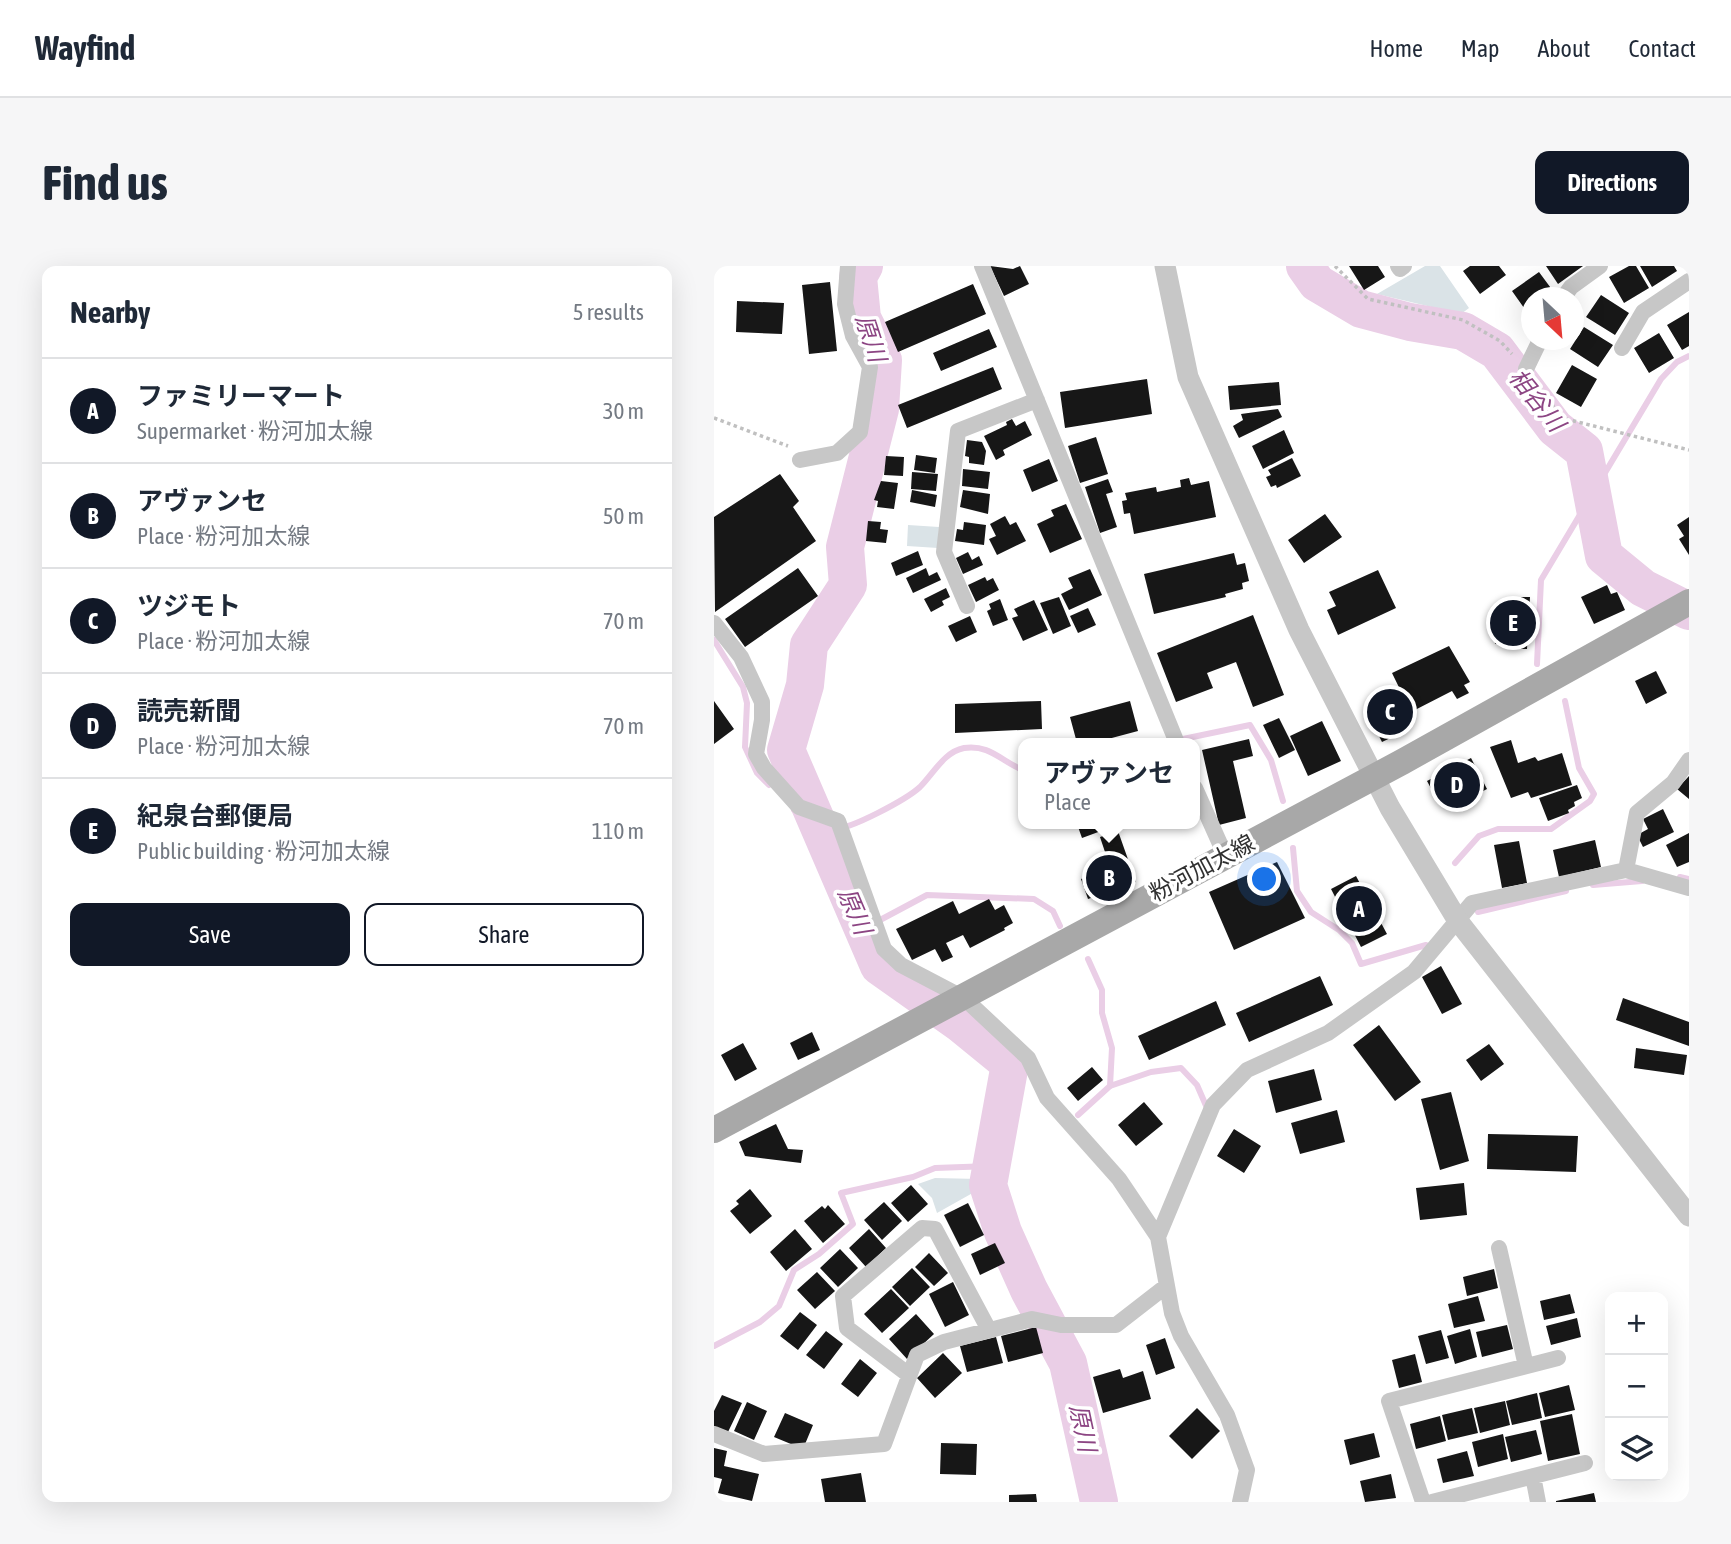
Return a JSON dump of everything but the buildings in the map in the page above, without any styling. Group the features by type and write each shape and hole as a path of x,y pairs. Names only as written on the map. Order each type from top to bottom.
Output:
{"main road":[{"name":"粉河加太線","path":"714,1130 1376,776 1678,608"}],"street":[{"path":"800,460 837,453 860,432 870,368 853,336 845,304 848,266"},
{"path":"982,266 1175,738"},
{"path":"1165,266 1188,377 1299,630 1361,755 1376,776 1390,808 1458,921 1689,1216"},
{"path":"1398,266 1400,269 1404,266"},
{"path":"1571,287 1600,266"},
{"path":"1622,348 1643,312 1689,281"},
{"path":"1526,369 1535,350"},
{"path":"967,606 944,552 958,431 1037,400"},
{"path":"714,623 741,657 762,702 756,754 764,768 799,807 831,820 844,839 884,949 901,965 961,1000 1028,1058 1047,1098 1119,1179 1158,1237 1165,1287 1181,1336 1227,1415 1247,1470 1240,1502"},
{"path":"1626,870 1637,813 1672,783 1689,760"},
{"path":"1200,799 1225,855"},
{"path":"1158,1237 1213,1105 1247,1070 1328,1033 1414,972 1472,903 1626,870 1689,888"},
{"path":"909,1375 847,1328 843,1296 922,1228 935,1229 989,1330"},
{"path":"1499,1248 1526,1366"},
{"path":"714,1434 764,1454 884,1444 917,1355 944,1342 1032,1319 1061,1325 1116,1325 1165,1287"},
{"path":"1423,1502 1389,1401 1558,1358"},
{"path":"1432,1502 1585,1463"},
{"path":"1533,1476 1538,1502"}],"path":[{"path":"1335,266 1368,299 1463,320 1500,341 1526,369 1562,418 1689,450"},
{"path":"714,418 794,448 800,460"}],"shaded area":[{"path":"1425,266 1440,266 1469,308 1461,314 1377,294"},
{"path":"908,525 939,527 938,548 907,546"},
{"path":"935,1178 979,1179 978,1190 937,1213 932,1198 918,1184"}],"waterway":[{"name":"原川","path":"864,266 858,277 862,318 883,360 880,409 845,547 848,585 809,645 805,685 786,750 879,966 961,1024 1010,1064 988,1185 1003,1232 1029,1290 1068,1363 1099,1502"},
{"name":"相谷川","path":"1305,266 1317,283 1361,309 1410,322 1463,331 1497,351 1555,428 1584,451 1604,556 1643,588 1689,611"},
{"path":"1537,664 1541,580 1661,379 1677,362 1689,356"},
{"path":"714,640 743,687 747,703 745,747 757,773 769,785"},
{"path":"1455,863 1479,836 1498,829 1551,829 1590,801 1594,794 1579,768 1565,701"},
{"path":"1188,738 1250,725 1271,760 1283,801"},
{"path":"794,810 822,827 833,829 852,825 913,792 945,758 964,748 989,751 1018,768"},
{"path":"1293,848 1297,891 1311,912 1339,930 1352,943 1361,964 1426,945"},
{"path":"1680,877 1689,879"},
{"path":"1593,885 1642,881"},
{"path":"1478,912 1566,891"},
{"path":"882,919 927,895 1034,899 1053,911 1060,926"},
{"path":"1088,959 1102,990 1102,1013 1112,1048 1110,1086"},
{"path":"1078,1115 1110,1086 1151,1072 1181,1068 1197,1085 1207,1108"},
{"path":"714,1346 760,1322 779,1306 794,1270 819,1254 853,1224 841,1193 913,1177 935,1168 991,1166"}],"place":[{"name":"紀泉台郵便局","path":"1513,623"},
{"name":"ツジモト","path":"1390,712"},
{"name":"読売新聞","path":"1457,785"},
{"name":"アヴァンセ","path":"1109,878"},
{"name":"ファミリーマート","path":"1359,909"}]}
